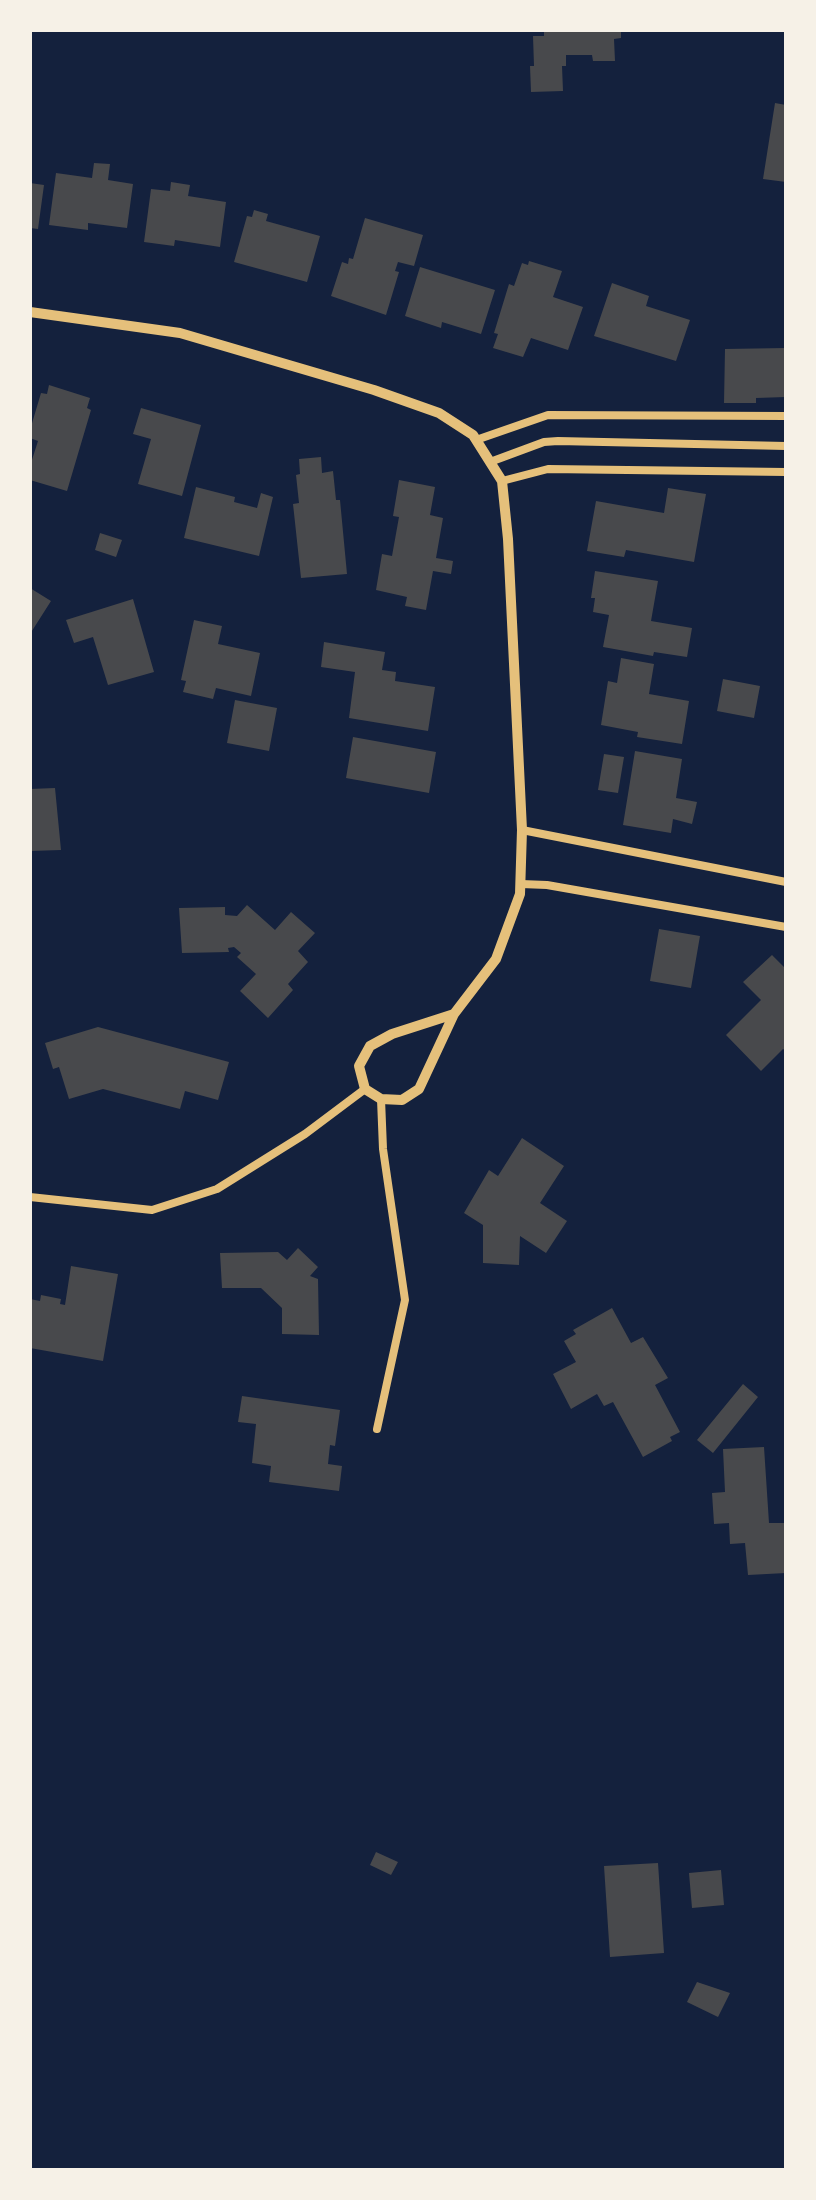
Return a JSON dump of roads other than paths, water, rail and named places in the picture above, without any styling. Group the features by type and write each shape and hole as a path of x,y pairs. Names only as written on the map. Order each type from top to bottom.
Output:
{"street":[{"path":"30,312 197,338 439,412 476,440 502,481 522,830 520,894 496,958 454,1014 419,1089 402,1100 382,1099 365,1089 358,1066 370,1046 392,1034 454,1014"}],"lane":[{"path":"476,440 548,415 786,416"},
{"path":"490,462 544,442 558,441 786,446"},
{"path":"502,481 548,469 786,472"},
{"path":"522,830 786,882"},
{"path":"520,884 547,885 786,927"},
{"path":"30,1197 152,1210 217,1190 305,1134 365,1089"},
{"path":"376,1429 405,1300 383,1149 382,1099"}]}
